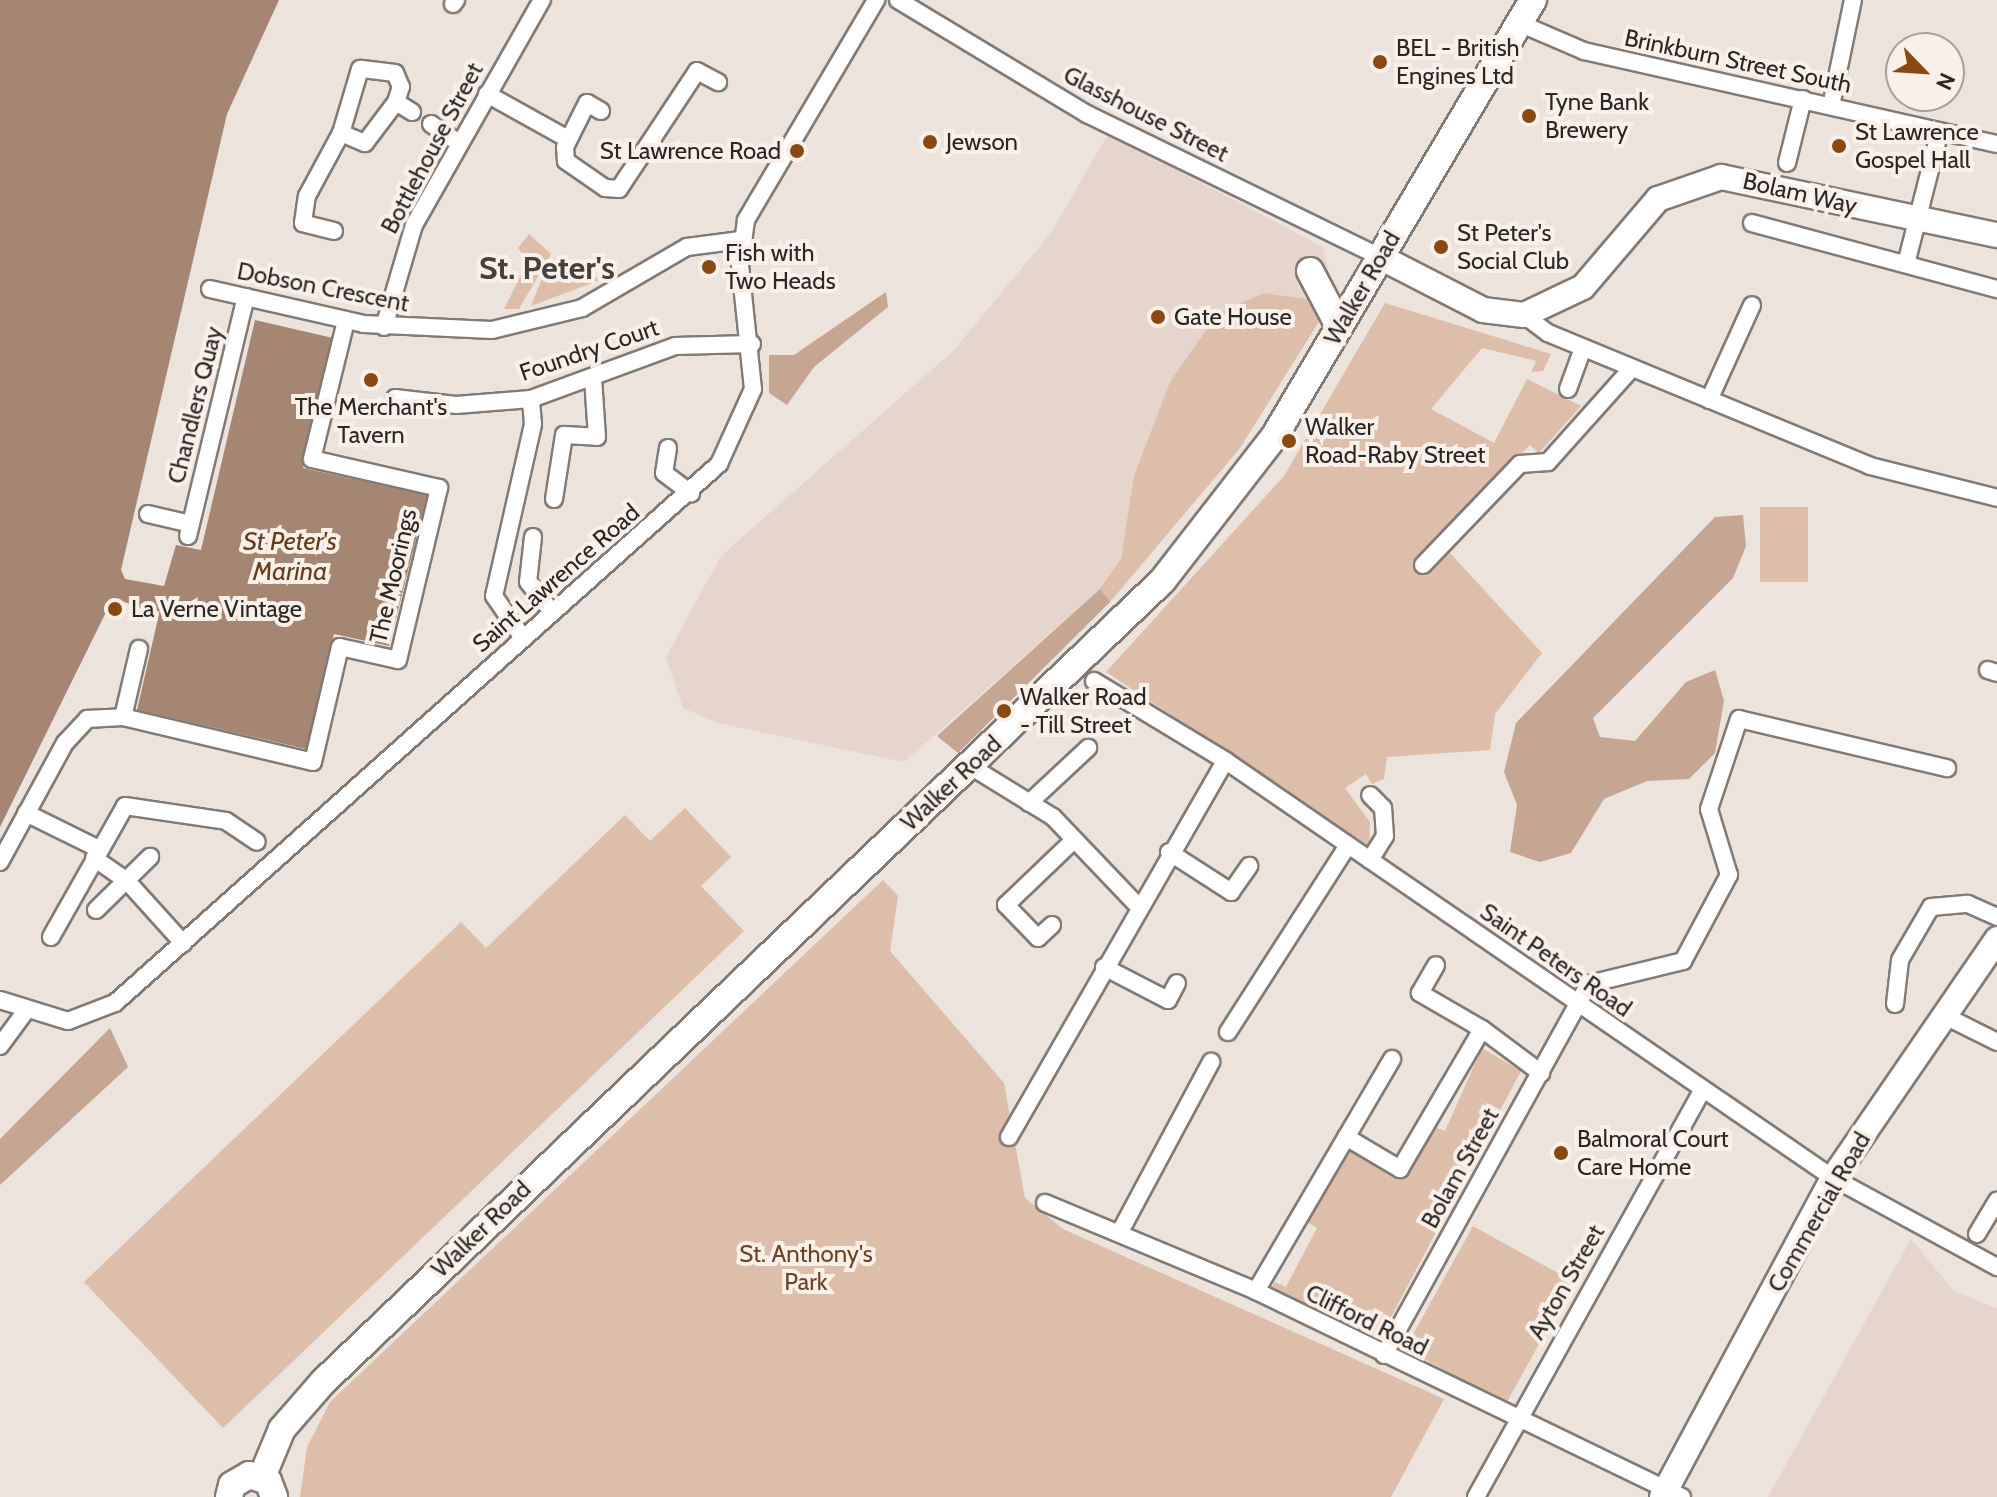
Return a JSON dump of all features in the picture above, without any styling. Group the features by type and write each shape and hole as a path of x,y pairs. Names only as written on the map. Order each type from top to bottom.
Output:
{"main road":[{"name":"Walker Road","path":"268,1487 282,1429 314,1391 1163,580 1230,502 1533,0"},
{"path":"1310,271 1339,326"},
{"path":"229,1497 241,1477 268,1487"}],"street":[{"name":"Bottlehouse Street","path":"384,327 405,244 542,0"},
{"name":"Saint Lawrence Road","path":"25,1012 68,1021 93,1015 183,943 552,612 691,493 746,418 755,375 741,240 754,202 876,0"},
{"name":"Glasshouse Street","path":"898,0 1087,114 1380,257"},
{"path":"1831,106 1853,0"},
{"name":"Brinkburn Street South","path":"1519,23 1584,51 1997,144"},
{"path":"601,111 587,103 568,139 570,167 605,188 625,186 691,67 718,82"},
{"path":"334,231 303,223 307,196 341,133 360,69 395,73 401,87 396,102 369,141 354,143 341,133"},
{"path":"487,94 568,139"},
{"path":"1787,163 1803,99"},
{"path":"396,102 412,112"},
{"path":"431,124 459,143"},
{"path":"1906,264 1940,131"},
{"name":"Bolam Way","path":"1524,315 1583,287 1644,209 1688,183 1743,179 1997,235"},
{"path":"1752,223 1997,289"},
{"name":"Dobson Crescent","path":"210,289 346,321 384,327 471,332 540,322 600,300 687,247 741,240"},
{"path":"1380,257 1483,310 1524,315 1583,348 1870,466 1997,498"},
{"name":"Chandlers Quay","path":"148,514 189,530 246,297"},
{"path":"1709,400 1752,305"},
{"name":"The Moorings","path":"0,862 79,725 123,717 313,762 340,647 398,660 439,488 312,459 346,321"},
{"name":"Foundry Court","path":"395,398 456,405 531,399 675,346 752,344"},
{"path":"1568,389 1583,348"},
{"path":"1423,565 1520,464 1548,462 1632,368"},
{"path":"554,499 564,435 597,437 593,378"},
{"path":"523,638 494,596 533,424 531,399"},
{"path":"668,448 664,473 691,493"},
{"path":"533,537 528,582 552,612"},
{"path":"123,717 139,649"},
{"name":"Saint Peters Road","path":"1094,681 1348,845 1701,1092 1833,1178 1997,1267"},
{"name":"Bolam Street","path":"1384,1355 1589,984 1683,961 1729,875 1709,809 1739,719 1947,768"},
{"path":"1029,803 1088,748"},
{"path":"970,766 1029,803 1074,840 1138,906"},
{"path":"1009,1137 1169,852 1222,766"},
{"path":"1370,795 1383,808 1385,836 1370,860"},
{"path":"51,937 96,854 132,802 226,821 257,842"},
{"path":"26,813 96,854 127,881 183,943"},
{"path":"1052,925 1038,938 1006,905 1074,840"},
{"path":"1228,1032 1348,845"},
{"path":"1169,852 1231,892 1249,866"},
{"path":"96,910 150,857"},
{"path":"1895,1004 1900,960 1931,907 1968,904 1997,917"},
{"name":"Commercial Road","path":"1670,1495 1833,1178 1997,939"},
{"path":"1436,965 1420,993 1482,1029 1541,1073"},
{"path":"1104,967 1168,1000 1177,983"},
{"path":"0,1000 25,1012 0,1046"},
{"path":"1945,1016 1997,1042"},
{"path":"1346,1137 1400,1169 1482,1029"},
{"path":"1256,1291 1392,1059"},
{"path":"1121,1230 1211,1062"},
{"name":"Ayton Street","path":"1476,1497 1515,1421 1701,1092"},
{"path":"1977,1234 1997,1201"},
{"name":"Clifford Road","path":"1045,1203 1091,1226 1121,1230 1256,1291 1670,1495"}],"shaded area":[{"path":"1108,134 1323,247 1335,297 1240,448 1110,602 1100,589 904,762 718,723 683,708 666,657 721,556 953,351 1051,233"},
{"path":"886,292 888,307 814,367 787,405 769,393 769,355 794,355"},
{"path":"1743,515 1746,546 1733,578 1593,718 1600,737 1635,741 1686,682 1715,670 1724,701 1715,753 1689,779 1647,781 1604,799 1571,853 1540,862 1510,852 1517,805 1504,772 1516,723 1715,517"},
{"path":"1100,589 1110,602 958,753 937,736"},
{"path":"110,1028 128,1067 0,1185 0,1139"},
{"path":"1911,1239 1953,1290 1997,1309 1997,1497 1768,1497"}],"green space":[{"path":"529,234 551,254 519,309 504,309 528,261 518,248"},
{"path":"560,258 600,280 531,306 547,266"},
{"path":"1264,293 1312,300 1321,318 1240,448 1110,602 1100,589 1121,559 1134,476 1170,382 1218,313"},
{"path":"1385,303 1551,354 1543,371 1531,372 1536,361 1482,348 1431,409 1494,443 1527,379 1581,406 1539,453 1530,445 1412,563 1425,576 1450,553 1542,653 1495,714 1490,750 1387,757 1384,779 1372,784 1366,774 1345,788 1370,822 1369,846 1106,672 1284,476"},
{"path":"1760,507 1808,507 1808,582 1760,582"},
{"path":"685,808 731,857 701,886 744,931 223,1428 84,1282 461,922 486,948 625,815 650,841"},
{"name":"St. Anthony's Park","path":"883,880 898,896 890,951 1004,1083 1025,1198 1063,1229 1444,1399 1391,1497 300,1497 307,1447 330,1402"},
{"path":"1482,1048 1521,1071 1379,1340 1270,1290 1275,1282 1286,1287 1317,1228 1307,1222 1351,1145 1403,1173 1432,1126 1445,1131"},
{"path":"1473,1226 1574,1282 1506,1404 1405,1348"}],"water":[{"name":"St Peter's Marina","path":"0,0 279,0 227,114 121,570 125,579 164,586 176,545 201,550 255,320 333,338 303,468 427,495 389,646 334,634 306,749 137,710 159,614 113,598 0,827"}],"place":[{"name":"BEL - British Engines Ltd","path":"1380,62"},
{"name":"Tyne Bank Brewery","path":"1529,116"},
{"name":"Jewson","path":"930,142"},
{"name":"St Lawrence Gospel Hall","path":"1839,146"},
{"name":"St Lawrence Road","path":"797,151"},
{"name":"St Peter's Social Club","path":"1441,247"},
{"name":"Fish with Two Heads","path":"709,267"},
{"name":"Gate House","path":"1158,317"},
{"name":"The Merchant's Tavern","path":"371,380"},
{"name":"Walker Road-Raby Street","path":"1289,441"},
{"name":"La Verne Vintage","path":"115,609"},
{"name":"Walker Road - Till Street","path":"1004,711"},
{"name":"Balmoral Court Care Home","path":"1561,1153"}],"district":[{"name":"St. Peter's","path":"547,268"}]}
